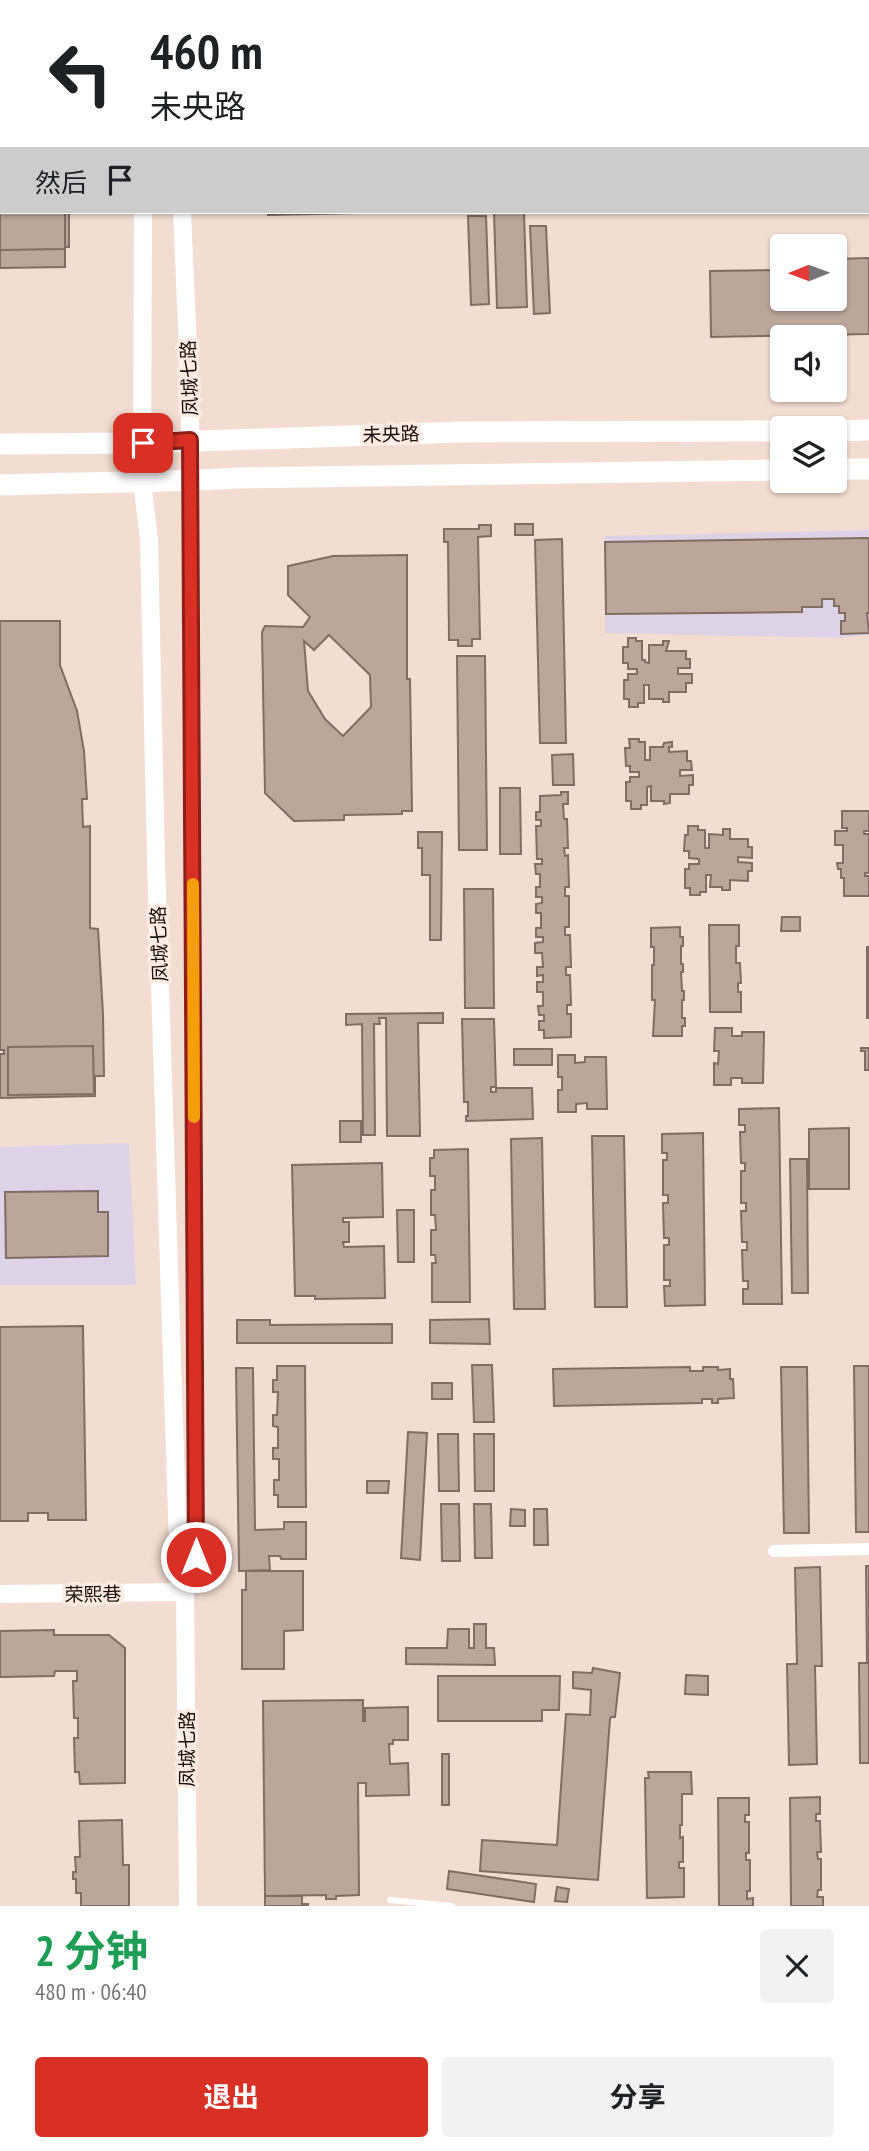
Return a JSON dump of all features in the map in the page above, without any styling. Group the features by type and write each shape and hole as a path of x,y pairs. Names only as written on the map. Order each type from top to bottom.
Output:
{"main road":[{"path":"847,430 869,430"},
{"name":"未央路","path":"0,444 143,443 461,432 770,431"},
{"path":"847,469 869,469"},
{"path":"0,485 237,478 770,470"}],"street":[{"name":"凤城七路","path":"143,214 142,482 149,540 156,862 178,1547 186,1592 188,1906"},
{"name":"凤城七路","path":"182,214 191,481 196,1557 186,1592"},
{"path":"775,1551 869,1549"},
{"name":"荣熙巷","path":"0,1594 186,1592"}],"lane":[{"path":"390,1900 452,1906"}],"shaded area":[{"path":"869,530 869,635 840,638 605,633 605,536"},
{"path":"129,1143 136,1285 0,1285 0,1147"}],"building":[{"path":"0,214 69,214 69,247 65,247 65,267 0,268"},
{"path":"0,214 65,214 65,249 0,250"},
{"path":"494,214 524,214 527,307 497,308"},
{"path":"468,216 486,216 489,304 471,305"},
{"path":"530,226 546,226 550,313 534,314"},
{"path":"869,258 869,334 847,334 847,325 770,325 770,336 711,337 710,271 770,270 770,312 847,312 847,259"},
{"path":"515,524 533,524 533,535 515,535"},
{"path":"479,525 491,525 491,536 478,537 480,639 472,639 472,646 458,646 458,640 449,640 448,542 444,542 444,529 479,529"},
{"path":"869,538 869,633 841,634 841,621 845,621 845,613 839,613 839,606 834,606 834,599 822,599 822,607 802,607 802,612 606,614 605,542"},
{"path":"562,539 566,743 540,743 535,540"},
{"path":"407,555 407,679 410,679 412,811 402,811 402,814 344,815 344,820 294,821 265,793 262,632 265,626 303,627 310,617 288,595 288,566 333,556","holes":["329,635 370,675 371,707 343,736 325,719 308,691 304,641 314,650"]},
{"path":"0,621 60,621 60,665 77,711 84,751 87,799 82,799 83,827 90,826 90,928 98,929 104,1076 95,1076 95,1096 0,1098 0,1054 4,1054 4,1050 0,1050"},
{"path":"628,638 642,641 642,660 649,663 649,645 663,645 663,641 669,641 666,651 686,651 690,668 678,668 678,674 692,674 692,683 686,683 686,692 669,692 669,702 663,702 663,699 649,699 649,685 644,685 644,703 638,703 638,707 629,707 629,699 624,699 624,680 628,680 628,674 637,674 637,669 628,669 628,663 623,663 623,647 628,647"},
{"path":"457,656 485,656 487,850 459,850"},
{"path":"629,739 645,742 645,760 650,760 650,747 663,747 664,743 672,742 669,752 687,751 687,761 691,761 692,770 680,770 680,776 693,775 689,794 670,794 670,803 664,804 664,801 651,801 651,786 647,787 647,805 641,805 641,809 631,809 631,801 626,801 626,782 630,782 630,777 639,777 639,772 630,772 630,766 626,766 625,748 630,748"},
{"path":"573,754 574,785 553,785 552,755"},
{"path":"500,788 520,788 521,854 500,854"},
{"path":"561,792 568,792 568,804 563,804 564,819 567,819 568,848 564,848 565,856 568,855 569,887 565,887 565,896 569,896 569,927 565,927 565,935 570,935 571,967 566,967 566,975 570,975 571,1005 567,1005 567,1014 571,1014 571,1037 544,1038 544,1030 539,1030 539,1021 544,1021 544,1015 539,1015 538,1006 543,1006 543,992 537,992 537,982 543,982 543,975 537,976 537,967 543,967 542,953 535,953 535,943 543,942 543,937 536,937 536,928 541,928 541,913 536,913 536,904 542,903 542,897 536,897 536,887 540,887 540,874 536,874 535,864 542,864 542,859 537,859 536,826 541,826 541,820 536,820 536,812 540,812 540,796 561,795"},
{"path":"842,811 869,811 869,831 864,831 864,834 869,834 869,873 865,873 865,876 869,876 869,896 844,896 844,878 841,878 841,869 838,869 837,863 843,863 843,845 835,845 835,831 847,831 847,828 842,828"},
{"path":"688,826 698,826 698,830 705,830 705,848 709,848 709,834 723,835 723,829 730,829 730,839 748,839 748,847 752,847 752,858 738,857 738,862 752,863 752,871 748,871 748,881 730,880 730,890 722,890 722,887 710,887 711,875 706,875 706,892 690,895 690,888 685,888 685,869 689,869 689,864 699,864 699,859 689,858 689,851 684,851"},
{"path":"418,832 442,832 441,940 430,940 430,875 422,875 422,848 418,848"},
{"path":"464,889 493,889 494,1008 465,1008"},
{"path":"782,917 800,917 800,931 781,931"},
{"path":"709,925 739,925 736,963 740,963 741,983 738,983 738,992 741,992 741,1012 710,1012"},
{"path":"680,927 680,937 683,937 682,1018 685,1018 685,1026 682,1026 682,1036 653,1036 655,1000 652,1000 654,947 651,947 651,928"},
{"path":"869,947 869,1018 867,1018"},
{"path":"443,1013 443,1023 418,1023 420,1136 387,1136 386,1018 379,1018 380,1024 374,1024 375,1135 363,1135 362,1024 346,1025 346,1014"},
{"path":"462,1019 494,1019 496,1087 491,1087 491,1092 496,1092 496,1088 532,1088 533,1119 466,1121 468,1102 464,1102"},
{"path":"715,1028 732,1028 732,1036 742,1036 742,1032 764,1032 763,1083 742,1083 742,1078 731,1078 731,1085 714,1085 714,1063 718,1064 719,1051 714,1051"},
{"path":"93,1046 94,1094 8,1095 8,1047"},
{"path":"861,1048 869,1048 869,1070 865,1070 865,1051 861,1051"},
{"path":"514,1049 552,1049 552,1065 514,1065"},
{"path":"558,1055 575,1055 575,1063 585,1062 585,1057 606,1057 607,1109 587,1109 587,1103 576,1104 576,1112 558,1112 558,1090 562,1090 562,1077 558,1077"},
{"path":"779,1108 782,1304 743,1304 743,1289 748,1289 748,1281 743,1281 742,1250 747,1250 747,1242 742,1242 741,1211 746,1211 746,1203 741,1203 741,1171 745,1171 745,1163 741,1163 740,1132 745,1132 745,1125 739,1125 739,1109"},
{"path":"340,1121 361,1121 361,1142 340,1142"},
{"path":"849,1128 849,1189 809,1189 809,1129"},
{"path":"703,1133 705,1305 665,1306 664,1286 670,1286 670,1280 664,1280 664,1245 669,1245 669,1238 664,1238 663,1203 668,1203 668,1195 663,1195 663,1160 667,1160 667,1153 662,1153 662,1134"},
{"path":"592,1136 624,1136 627,1307 595,1307"},
{"path":"542,1138 545,1309 514,1309 511,1139"},
{"path":"468,1149 470,1302 432,1302 432,1263 436,1263 435,1255 431,1255 431,1230 436,1230 435,1215 431,1215 431,1190 435,1190 435,1176 430,1176 430,1158 434,1158 434,1150"},
{"path":"790,1159 807,1159 808,1293 792,1293"},
{"path":"382,1163 383,1217 343,1218 343,1222 349,1222 349,1242 343,1242 344,1247 384,1246 385,1298 315,1299 315,1296 295,1296 292,1165"},
{"path":"98,1191 98,1212 108,1212 108,1256 6,1258 5,1192"},
{"path":"397,1210 414,1210 414,1262 398,1262"},
{"path":"489,1319 490,1344 430,1343 430,1320"},
{"path":"237,1320 270,1320 270,1325 392,1324 392,1343 237,1343"},
{"path":"83,1326 86,1520 48,1520 48,1513 28,1513 28,1521 0,1521 0,1327"},
{"path":"472,1365 492,1365 494,1422 474,1422"},
{"path":"277,1366 305,1366 306,1507 278,1507 278,1495 274,1495 274,1480 279,1480 279,1459 273,1459 273,1448 278,1448 278,1427 273,1426 273,1415 277,1415 278,1392 273,1392 273,1380 277,1380"},
{"path":"854,1366 869,1366 869,1532 856,1532"},
{"path":"690,1367 690,1371 703,1371 703,1367 730,1369 734,1398 718,1399 718,1403 712,1403 712,1399 702,1399 702,1403 554,1406 553,1369"},
{"path":"781,1367 807,1367 809,1533 784,1533"},
{"path":"236,1368 253,1368 255,1530 284,1529 284,1522 306,1522 306,1559 269,1556 270,1570 239,1571"},
{"path":"432,1383 452,1383 452,1399 432,1399"},
{"path":"408,1432 427,1433 420,1560 401,1558"},
{"path":"438,1434 458,1434 459,1491 439,1491"},
{"path":"474,1434 494,1434 494,1491 475,1491"},
{"path":"367,1481 389,1481 388,1493 367,1493"},
{"path":"441,1504 459,1504 460,1561 442,1561"},
{"path":"474,1504 491,1504 492,1558 475,1558"},
{"path":"511,1509 525,1510 525,1526 510,1526"},
{"path":"534,1509 547,1509 548,1545 534,1545"},
{"path":"866,1566 869,1566 869,1763 860,1763 859,1663 867,1663"},
{"path":"820,1567 822,1666 815,1666 817,1764 789,1765 787,1664 797,1664 795,1568"},
{"path":"246,1571 303,1571 303,1630 284,1631 284,1669 242,1669 242,1590 246,1590"},
{"path":"474,1624 486,1624 486,1648 494,1648 495,1665 406,1664 406,1648 447,1648 448,1629 469,1629 469,1648 474,1648"},
{"path":"54,1630 54,1635 109,1635 125,1648 125,1783 80,1784 79,1772 75,1772 74,1738 78,1738 78,1718 74,1718 73,1681 77,1681 77,1671 55,1671 54,1676 0,1677 0,1631"},
{"path":"593,1668 620,1673 615,1717 610,1719 598,1880 480,1871 482,1840 557,1845 566,1714 590,1715 591,1690 573,1688 573,1672 592,1673"},
{"path":"686,1675 708,1676 708,1695 685,1694"},
{"path":"438,1676 560,1676 559,1710 542,1710 542,1721 438,1721"},
{"path":"363,1700 363,1721 365,1708 408,1707 408,1740 393,1740 393,1744 389,1744 390,1764 408,1763 409,1795 366,1796 366,1783 358,1783 359,1895 336,1896 336,1899 326,1899 326,1895 265,1896 263,1701"},
{"path":"442,1754 449,1754 449,1805 442,1805"},
{"path":"648,1772 691,1772 692,1794 682,1794 680,1825 683,1862 679,1862 679,1868 684,1868 684,1897 647,1898 645,1778 649,1778"},
{"path":"820,1797 820,1814 816,1814 816,1821 820,1821 821,1852 817,1852 818,1859 821,1859 821,1890 818,1890 817,1897 823,1897 823,1906 791,1906 790,1798"},
{"path":"718,1798 749,1798 749,1815 745,1815 745,1822 749,1822 749,1853 746,1853 746,1860 750,1860 750,1891 747,1891 747,1899 753,1898 753,1906 719,1906"},
{"path":"122,1820 123,1865 129,1865 129,1906 81,1906 81,1893 76,1893 76,1879 73,1879 73,1872 76,1872 75,1857 80,1857 79,1821"},
{"path":"449,1871 536,1884 534,1902 447,1889"},
{"path":"557,1887 569,1889 567,1902 555,1901"},
{"path":"265,1896 302,1896 302,1904 308,1906 265,1906"}],"slow traffic":[{"path":"193,884 194,1117"}],"route":[{"path":"143,443 190,440 196,1557"}]}
